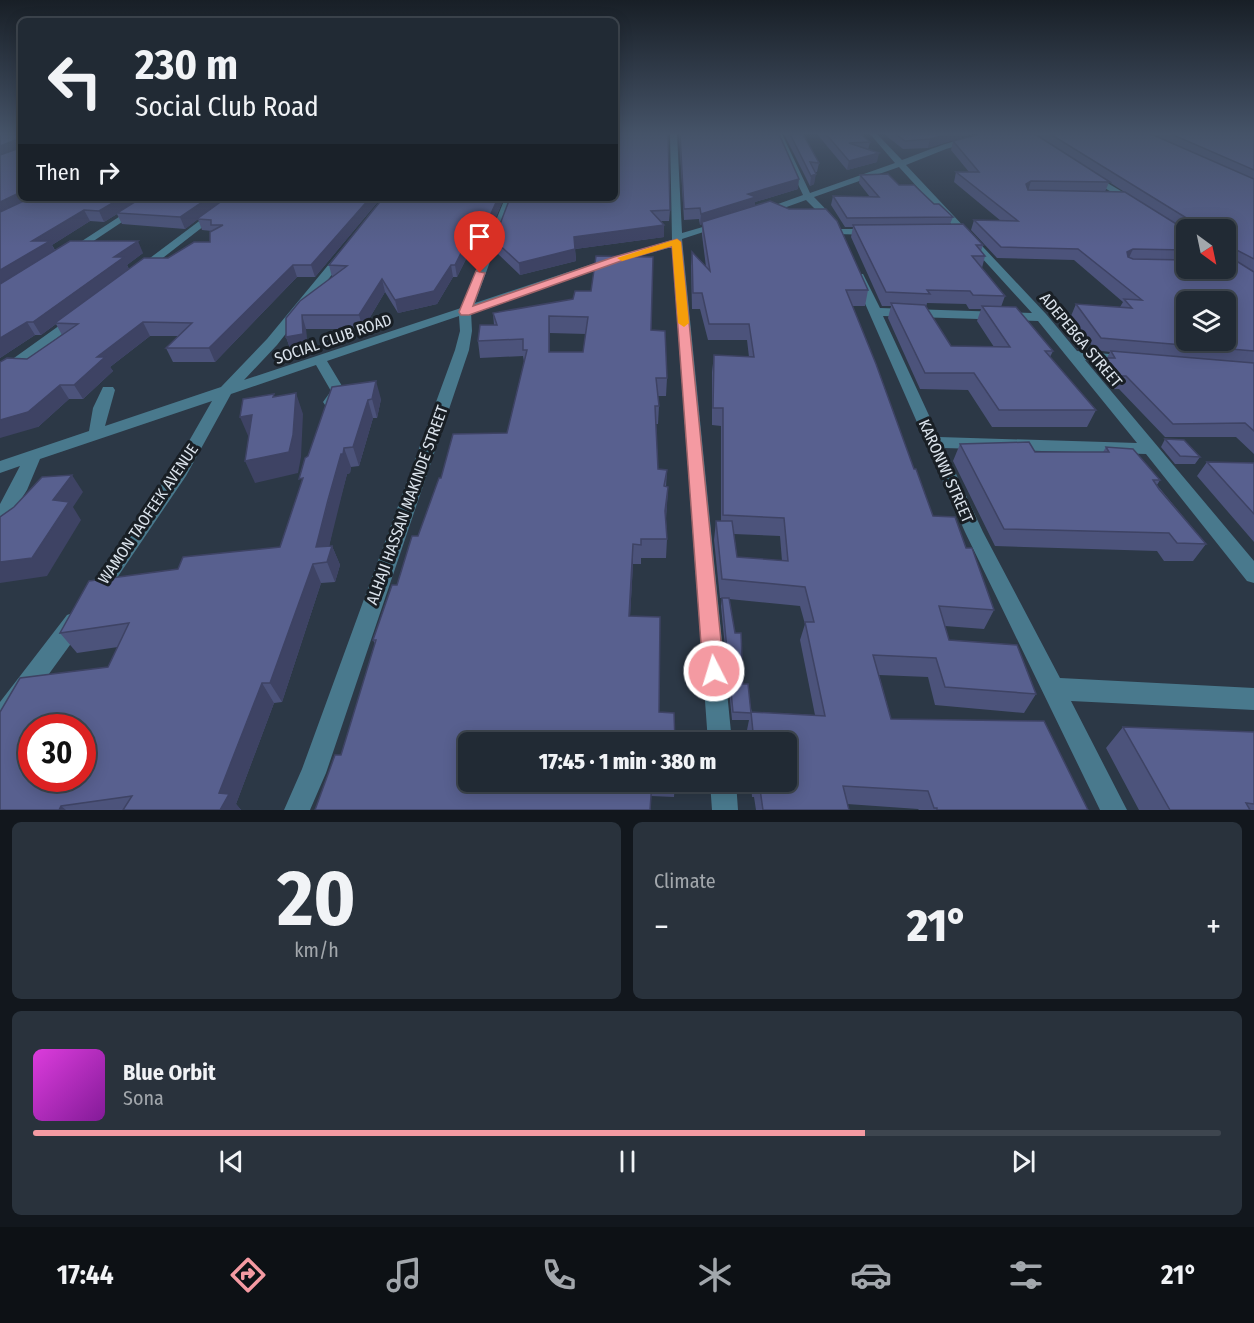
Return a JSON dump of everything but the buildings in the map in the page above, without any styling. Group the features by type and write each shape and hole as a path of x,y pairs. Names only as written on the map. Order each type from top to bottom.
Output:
{"street":[{"path":"674,172 677,239 719,732"},
{"name":"KARONWI STREET","path":"796,172 808,196 828,215 841,232 974,532 1114,810"},
{"path":"750,216 878,172"},
{"name":"ADEPEBGA STREET","path":"907,172 956,231 1042,317 1254,575"},
{"path":"1088,173 1140,206"},
{"path":"1104,196 1126,197"},
{"path":"58,260 149,201"},
{"path":"132,276 233,201"},
{"name":"ALHAJI HASSAN MAKINDE STREET","path":"297,810 314,773 462,350 466,331 465,312 508,201"},
{"name":"SOCIAL CLUB ROAD","path":"0,467 729,222"},
{"path":"841,232 885,232"},
{"name":"WAMON TAOFEEK AVENUE","path":"0,721 96,592 180,472 224,393 272,342 352,243"},
{"path":"0,375 85,311"},
{"path":"875,312 1042,317"},
{"path":"1074,355 1142,360"},
{"path":"320,361 338,391 325,415"},
{"path":"96,435 101,408 108,390"},
{"path":"933,442 1149,449"},
{"path":"0,518 18,490 33,456"},
{"path":"1053,689 1254,699"},
{"path":"724,792 726,810"}],"slow traffic":[{"path":"622,258 677,242 684,323"}],"route":[{"path":"480,273 465,312 617,259 677,242 714,671"}]}
